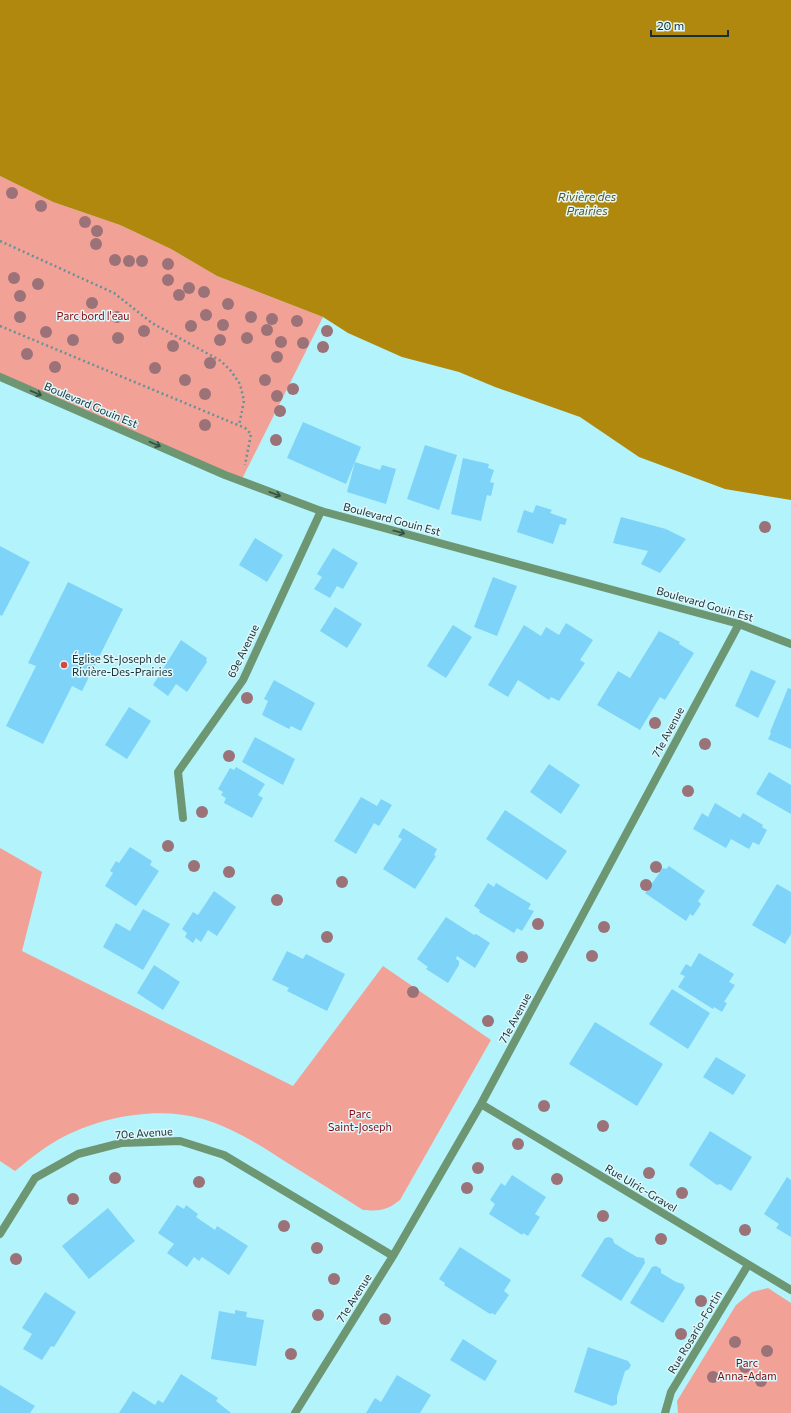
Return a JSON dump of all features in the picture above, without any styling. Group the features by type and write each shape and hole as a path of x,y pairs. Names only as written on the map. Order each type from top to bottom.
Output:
{"street":[{"name":"Boulevard Gouin Est","path":"0,377 241,481 321,511 739,624 791,644"},
{"name":"69e Avenue","path":"183,818 178,772 243,680 321,511"},
{"name":"71e Avenue","path":"295,1413 393,1256 481,1104 739,624"},
{"name":"Rue Ulric-Gravel","path":"481,1104 748,1266 791,1290"},
{"name":"70e Avenue","path":"0,1234 35,1178 78,1154 121,1143 180,1141 224,1155 393,1256"},
{"name":"Rue Rosario-Fortin","path":"666,1413 671,1392 748,1266"}],"path":[{"path":"0,241 114,293 152,323 221,361 232,371 240,384 244,401 239,425"},
{"path":"0,326 239,425 251,434 241,481"}],"green space":[{"name":"Parc bord l'eau","path":"0,176 53,202 120,225 171,249 217,276 323,317 241,481 0,377"},
{"name":"Parc Saint-Joseph","path":"0,848 42,872 22,951 293,1086 383,966 491,1040 400,1200 383,1210 363,1210 266,1149 236,1132 203,1119 169,1113 151,1113 114,1118 80,1129 52,1143 15,1171 0,1161"},
{"name":"Parc Anna-Adam","path":"768,1288 791,1303 791,1413 678,1413 677,1401 736,1305 752,1292"}],"water":[{"name":"Rivière des Prairies","path":"0,0 791,0 791,500 725,489 639,457 580,417 495,387 459,372 402,357 348,333 323,317 217,276 171,249 120,225 53,202 0,176"}],"building":[{"path":"303,422 361,447 346,484 287,458"},
{"path":"425,445 457,455 439,510 407,499"},
{"path":"463,458 489,464 488,468 494,470 490,482 494,483 491,496 487,495 481,521 451,514"},
{"path":"355,462 380,470 382,465 396,469 386,504 347,492"},
{"path":"536,505 552,510 550,513 567,519 565,525 560,524 553,544 517,532 524,510 533,513"},
{"path":"621,517 666,529 686,539 660,573 641,564 648,551 613,543"},
{"path":"255,538 283,555 267,582 239,565"},
{"path":"0,546 30,562 2,616 0,615"},
{"path":"333,548 358,563 343,589 337,586 330,598 314,589 322,577 317,574"},
{"path":"493,577 517,586 497,636 474,627"},
{"name":"Église St-Joseph de Rivière-Des-Prairies","path":"68,582 123,609 82,691 72,686 43,744 6,726 36,666 28,663"},
{"path":"335,607 362,624 347,648 320,631"},
{"path":"566,623 593,640 580,660 585,663 559,701 551,697 549,700 518,680 508,697 488,685 524,625 541,636 546,627 559,635"},
{"path":"453,625 472,637 446,678 427,666"},
{"path":"659,631 680,642 679,644 694,653 665,700 660,697 640,730 597,705 618,671 630,678"},
{"path":"181,640 207,658 207,662 187,692 176,684 168,696 153,685"},
{"path":"751,670 776,681 758,718 735,706"},
{"path":"274,680 315,703 301,731 291,726 289,729 262,715 268,701 264,699"},
{"path":"788,688 791,689 791,749 768,739"},
{"path":"129,707 151,721 127,759 105,745"},
{"path":"255,737 295,759 283,785 242,762"},
{"path":"549,764 580,785 561,814 530,792"},
{"path":"236,767 265,784 258,795 263,798 252,818 224,803 226,798 221,795 223,792 218,789 230,768 234,770"},
{"path":"769,772 791,785 791,814 756,794"},
{"path":"361,797 377,806 381,799 392,805 379,826 374,823 356,854 334,841"},
{"path":"715,803 740,818 743,813 763,825 762,827 767,830 759,845 753,842 749,849 731,839 726,848 693,829 702,813 708,817"},
{"path":"505,810 567,851 547,880 486,839"},
{"path":"403,828 437,849 434,855 436,856 415,889 383,869 402,839 398,837"},
{"path":"130,847 152,861 150,865 159,871 136,906 105,886 113,873 110,871 116,861 119,863"},
{"path":"669,866 705,891 698,901 701,904 693,916 690,914 686,921 645,893 663,868 666,869"},
{"path":"488,883 494,887 496,883 531,904 528,909 534,911 522,931 517,928 514,933 479,912 480,910 474,906"},
{"path":"777,884 791,892 791,934 785,944 752,925"},
{"path":"214,891 236,907 217,936 208,930 201,942 196,938 193,943 185,937 187,933 182,929 193,912 198,915"},
{"path":"143,909 170,924 143,970 103,947 116,923 130,931"},
{"path":"446,917 474,935 476,934 490,943 475,968 457,956 456,959 459,961 459,965 448,983 426,969 428,967 417,959"},
{"path":"287,951 303,959 306,954 345,974 327,1011 287,991 289,988 272,980"},
{"path":"699,953 734,974 729,982 735,985 724,1002 727,1003 722,1012 714,1007 713,1009 678,987 685,976 680,974 686,964 691,967"},
{"path":"154,965 180,982 163,1010 137,993"},
{"path":"672,989 710,1013 688,1049 649,1024"},
{"path":"595,1022 663,1064 637,1106 569,1064"},
{"path":"716,1057 746,1075 733,1095 703,1077"},
{"path":"710,1131 752,1157 731,1191 720,1184 717,1185 689,1165"},
{"path":"512,1175 546,1197 535,1214 540,1217 528,1236 523,1233 522,1235 489,1214 495,1204 490,1200 501,1183 505,1186"},
{"path":"787,1177 791,1180 791,1237 776,1228 779,1224 764,1214"},
{"path":"177,1205 184,1209 186,1205 198,1214 196,1217 215,1230 217,1226 248,1246 229,1275 202,1257 199,1261 194,1257 187,1267 167,1253 174,1244 158,1233"},
{"path":"108,1208 135,1241 89,1279 62,1246"},
{"path":"609,1237 613,1239 614,1243 625,1250 637,1257 644,1258 645,1263 621,1301 581,1276 605,1238"},
{"path":"460,1247 511,1280 504,1291 509,1295 495,1315 492,1313 490,1314 444,1285 445,1283 439,1279"},
{"path":"656,1266 661,1269 661,1273 676,1282 683,1284 685,1288 663,1323 630,1303 652,1267"},
{"path":"45,1292 76,1312 54,1347 51,1346 42,1360 23,1349 32,1334 22,1328"},
{"path":"235,1310 247,1312 246,1317 264,1320 256,1366 211,1359 219,1311 235,1314"},
{"path":"463,1339 497,1361 485,1381 450,1360"},
{"path":"588,1347 628,1361 631,1365 629,1369 625,1371 617,1397 617,1404 612,1406 574,1392"},
{"path":"181,1374 218,1398 216,1401 231,1413 119,1413 133,1391 155,1405 158,1400 163,1403"},
{"path":"397,1375 431,1395 420,1413 366,1413 375,1398 381,1402"},
{"path":"0,1385 35,1406 30,1413 0,1413"}],"place":[{"name":"Église St-Joseph de Rivière-Des-Prairies","path":"64,665"}]}
